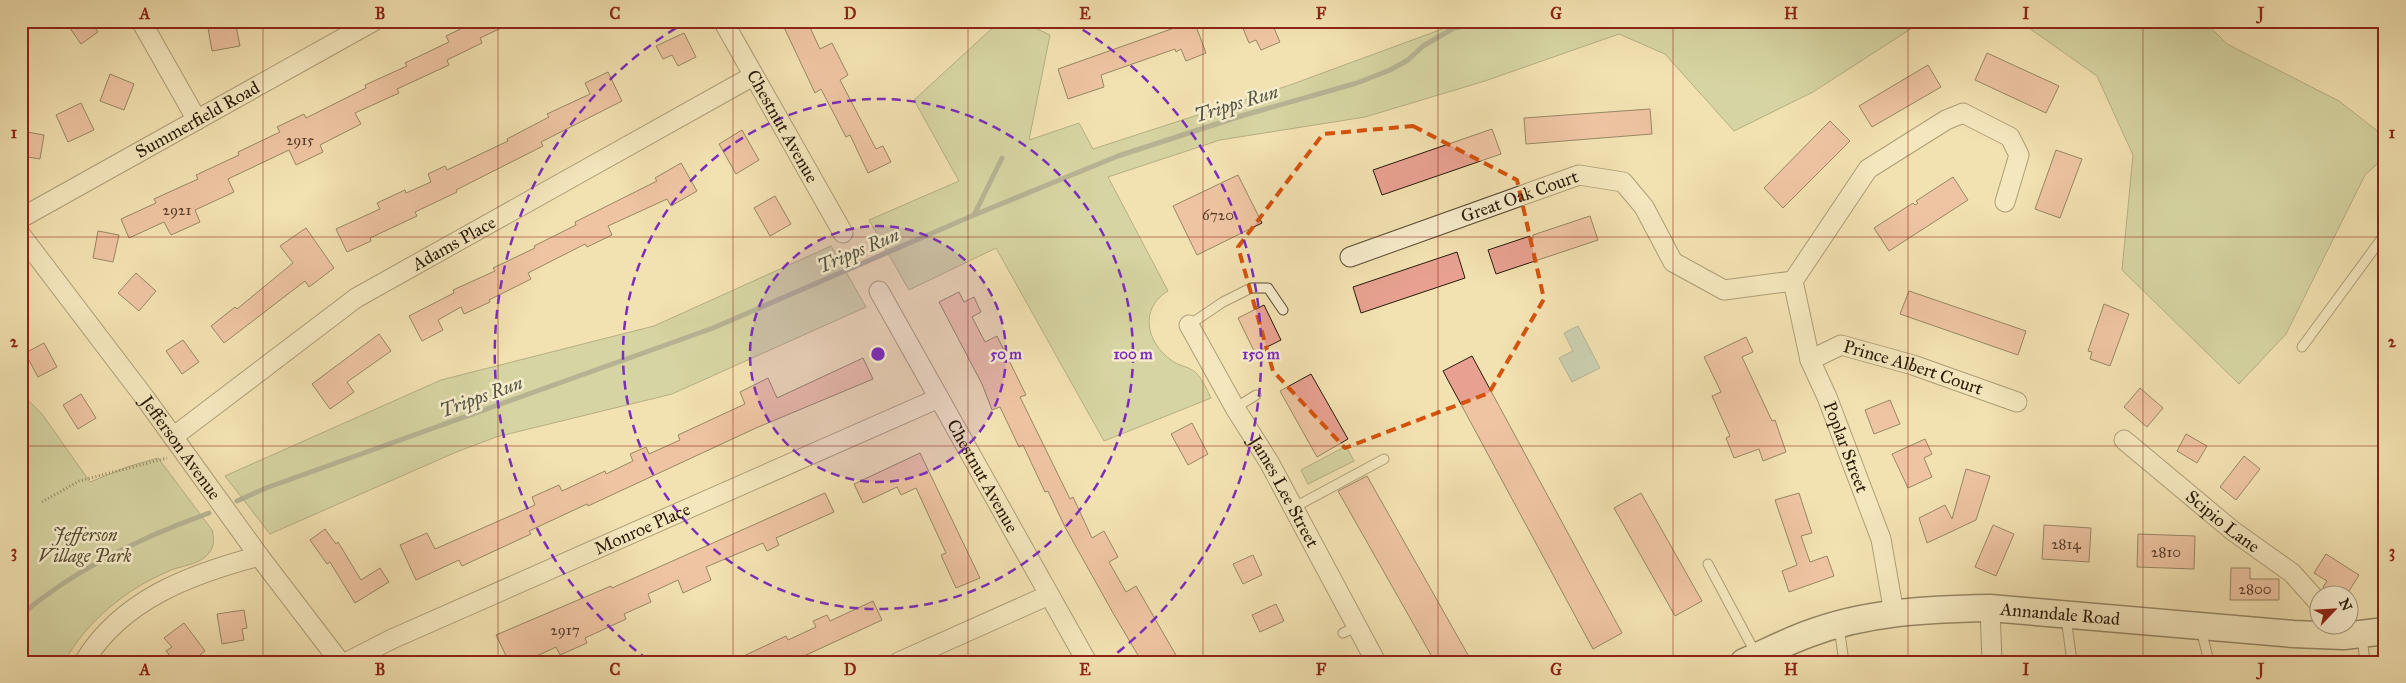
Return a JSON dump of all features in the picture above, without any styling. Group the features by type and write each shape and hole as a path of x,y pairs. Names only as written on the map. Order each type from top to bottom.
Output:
{"main road":[{"name":"Annandale Road","path":"1758,658 1808,634 1839,625 1894,613 1940,608 1990,608 2065,613 2293,634 2308,634"}],"street":[{"path":"141,21 197,120"},
{"name":"Summerfield Road","path":"21,218 374,21"},
{"name":"Chestnut Avenue","path":"723,21 843,233"},
{"name":"Adams Place","path":"173,437 356,298 753,76"},
{"path":"1793,282 1868,169 1946,120 1963,113 2010,137 2019,155 2005,202"},
{"name":"Great Oak Court","path":"1350,257 1579,175 1623,182 1644,207 1673,262 1724,290 1793,282"},
{"name":"Jefferson Avenue","path":"21,235 340,662"},
{"name":"Poplar Street","path":"1793,282 1810,360 1827,397 1881,539 1894,613"},
{"name":"Chestnut Avenue","path":"878,291 1087,662"},
{"name":"James Lee Street","path":"1189,325 1235,408 1269,462 1293,508 1350,630 1376,662"},
{"name":"Prince Albert Court","path":"1810,360 1841,344 1913,365 2017,402"},
{"name":"Monroe Place","path":"347,662 392,639 939,398"},
{"name":"Scipio Lane","path":"2124,440 2233,531 2292,573 2308,591"},
{"path":"84,662 112,627 137,605 162,590 196,574 259,556"},
{"path":"899,662 1049,595"},
{"path":"1990,608 1992,662"}],"lane":[{"path":"2302,348 2385,234"},
{"path":"1189,325 1223,302 1251,288 1268,288 1283,310"},
{"path":"1235,408 1256,395"},
{"path":"1293,508 1384,459"},
{"path":"1708,564 1758,658"},
{"path":"2065,613 2072,662"},
{"path":"2200,624 2209,662"},
{"path":"1839,625 1844,662"},
{"path":"2358,636 2365,662"}],"path":[{"path":"42,502 79,481 158,461"}],"highlighted area":[{"path":"1413,126 1517,180 1544,299 1489,393 1345,448 1273,371 1238,247 1323,134"}],"green space":[{"path":"1000,21 1020,21 1050,35 1029,140 1079,123 1093,149 1290,85 1464,21 1923,21 1813,92 1734,131 1665,54 1619,34 1485,81 1365,117 1220,140 1108,177 1168,291 1153,306 1149,325 1151,335 1163,353 1171,360 1198,375 1211,398 1104,441 996,248 909,290 869,220 959,181 914,100"},
{"path":"1975,21 2204,21 2227,44 2339,101 2385,137 2385,157 2365,175 2286,334 2239,384 2122,270 2133,155 2097,76 2029,28"},
{"path":"831,246 866,307 672,394 496,437 454,453 270,534 225,476 441,380 654,326"},
{"name":"Jefferson Village Park","path":"21,393 42,414 90,482 130,466 158,458 212,530 213,534 212,548 205,557 197,562 173,569 153,578 123,597 84,633 64,662 21,662"},
{"path":"1346,446 1354,461 1308,484 1301,470"}],"water":[{"path":"1578,326 1600,368 1572,382 1559,358 1573,351 1564,333"}],"building":[{"path":"65,21 90,21 98,32 81,44"},
{"path":"235,21 240,46 212,51 207,22"},
{"path":"477,21 516,21 480,38 482,43 447,60 449,65 397,89 399,93 355,113 361,124 320,145 323,152 296,165 289,150 228,179 234,192 195,210 200,222 171,235 164,222 129,238 121,219 156,203 154,199 198,179 196,175 239,155 238,152 280,132 277,127 304,114 306,118 366,88 365,85 407,66 405,63 449,42 446,36"},
{"path":"781,21 807,21 820,49 832,43 848,75 840,80 876,149 883,146 891,162 868,173 850,135 846,137 821,89 815,93"},
{"path":"1194,21 1206,53 1186,61 1181,49 1176,52 1175,49 1101,75 1104,87 1068,99 1058,69"},
{"path":"1240,21 1271,21 1280,42 1261,50 1256,40 1249,43"},
{"path":"684,33 696,57 678,66 672,55 663,59 656,46"},
{"path":"1987,53 2059,86 2046,113 1975,80"},
{"path":"1928,65 1941,87 1872,127 1859,106"},
{"path":"608,72 622,101 541,142 543,146 415,212 417,216 370,238 371,241 347,252 336,229 380,209 377,203 405,190 406,193 431,182 428,174 445,166 447,170 508,141 507,139 549,117 547,114 590,94 585,83"},
{"path":"110,74 134,84 124,110 100,101"},
{"path":"81,103 94,130 68,142 56,115"},
{"path":"1650,109 1652,134 1526,144 1524,118"},
{"path":"1830,121 1850,141 1783,208 1764,188"},
{"path":"1492,129 1501,154 1382,195 1373,170"},
{"path":"742,130 759,160 736,174 719,144"},
{"path":"21,131 44,135 40,159 21,156"},
{"path":"2056,150 2082,159 2060,218 2035,209"},
{"path":"681,163 697,191 671,206 667,199 608,226 612,235 587,247 585,244 528,273 531,279 489,300 490,302 464,314 461,307 438,320 443,330 422,341 409,316 454,293 453,290 495,271 493,268 535,248 534,246 576,225 575,222 657,181 655,178"},
{"path":"1238,175 1262,223 1197,255 1173,206"},
{"path":"1953,177 1968,200 1889,251 1874,228 1913,203 1915,205 1918,203 1916,201"},
{"path":"775,196 791,224 770,236 754,208"},
{"path":"1590,216 1598,240 1496,274 1488,250 1530,236 1531,240 1533,235"},
{"path":"306,228 334,268 309,287 305,281 224,343 211,326 235,307 237,309 293,263 280,246"},
{"path":"98,231 119,235 113,262 93,258"},
{"path":"1457,252 1465,278 1361,313 1353,287"},
{"path":"136,273 156,291 139,311 118,293"},
{"path":"1909,291 2026,331 2018,355 1900,314"},
{"path":"959,292 964,302 974,297 981,312 972,317 985,342 997,336 1026,395 1020,397 1070,499 1073,497 1092,538 1104,531 1118,557 1109,562 1126,592 1136,586 1180,662 1142,662 1065,527 1048,491 1045,492 1023,445 1019,447 1000,407 992,410 982,384 939,302"},
{"path":"2104,304 2129,314 2110,366 2090,359 2092,352 2088,351"},
{"path":"1264,305 1281,340 1255,353 1238,318"},
{"path":"379,334 391,351 347,382 354,392 330,409 312,384"},
{"path":"1746,337 1753,352 1742,357 1772,421 1775,420 1786,452 1763,461 1759,449 1734,458 1726,438 1730,436 1712,396 1721,392 1704,357"},
{"path":"183,340 199,362 182,374 166,351"},
{"path":"44,343 57,367 38,377 25,353"},
{"path":"1472,356 1622,633 1593,649 1443,371"},
{"path":"863,358 873,379 756,428 588,506 587,504 529,531 531,534 462,566 459,560 416,580 400,545 427,533 435,549 535,505 532,497 559,485 562,491 605,471 606,474 633,461 630,454 646,447 649,454 680,440 678,435 745,404 740,392 768,378 777,398"},
{"path":"1311,374 1348,439 1317,457 1280,391"},
{"path":"2140,388 2163,408 2147,427 2124,407"},
{"path":"81,394 96,418 78,429 63,405"},
{"path":"1890,400 1900,424 1874,434 1865,410"},
{"path":"1192,423 1208,454 1188,465 1171,434"},
{"path":"2186,434 2207,446 2197,463 2177,451"},
{"path":"1925,439 1932,454 1924,458 1932,477 1908,488 1892,454"},
{"path":"920,453 980,578 956,588 941,555 946,553 916,488 901,495 897,487 863,503 854,484"},
{"path":"2244,456 2260,469 2236,500 2220,487"},
{"path":"1966,469 1990,476 1976,520 1927,543 1919,518 1945,505 1952,519"},
{"path":"1367,476 1472,662 1435,662 1338,491"},
{"path":"825,493 834,512 776,538 779,545 767,551 763,543 706,567 711,580 683,593 678,580 648,594 651,602 624,614 626,619 585,638 587,643 560,655 556,647 524,662 509,662 496,635 611,586 612,588"},
{"path":"1641,493 1702,601 1675,616 1614,508"},
{"path":"1799,493 1812,533 1801,536 1810,562 1827,556 1834,576 1789,592 1782,571 1797,565 1775,500"},
{"path":"1993,525 2014,534 1996,576 1975,567"},
{"path":"2044,525 2091,528 2089,562 2042,559"},
{"path":"325,529 336,544 338,542 361,580 380,568 389,582 355,603 330,562 327,564 310,540"},
{"path":"2138,534 2195,536 2194,569 2137,567"},
{"path":"2326,554 2359,575 2352,586 2324,586 2327,581 2314,573"},
{"path":"1253,555 1262,575 1243,584 1233,564"},
{"path":"2231,568 2250,568 2250,579 2279,579 2279,600 2230,600"},
{"path":"873,601 882,620 791,662 731,662 786,636 788,640 816,627 813,621 827,615 830,621"},
{"path":"1276,604 1284,621 1260,632 1252,615"},
{"path":"244,610 247,628 242,629 244,640 222,644 217,614"},
{"path":"184,623 205,651 191,662 175,662 166,651 172,647 164,638"}],"waterway":[{"name":"Tripps Run","path":"237,501 266,488 713,328 974,215 1118,156 1241,116 1357,83 1390,70 1408,60 1423,46 1454,28 1485,21"},
{"path":"974,215 1002,158"},
{"name":"Tripps Run","path":"21,615 64,583 110,555 159,532 209,513"}]}
